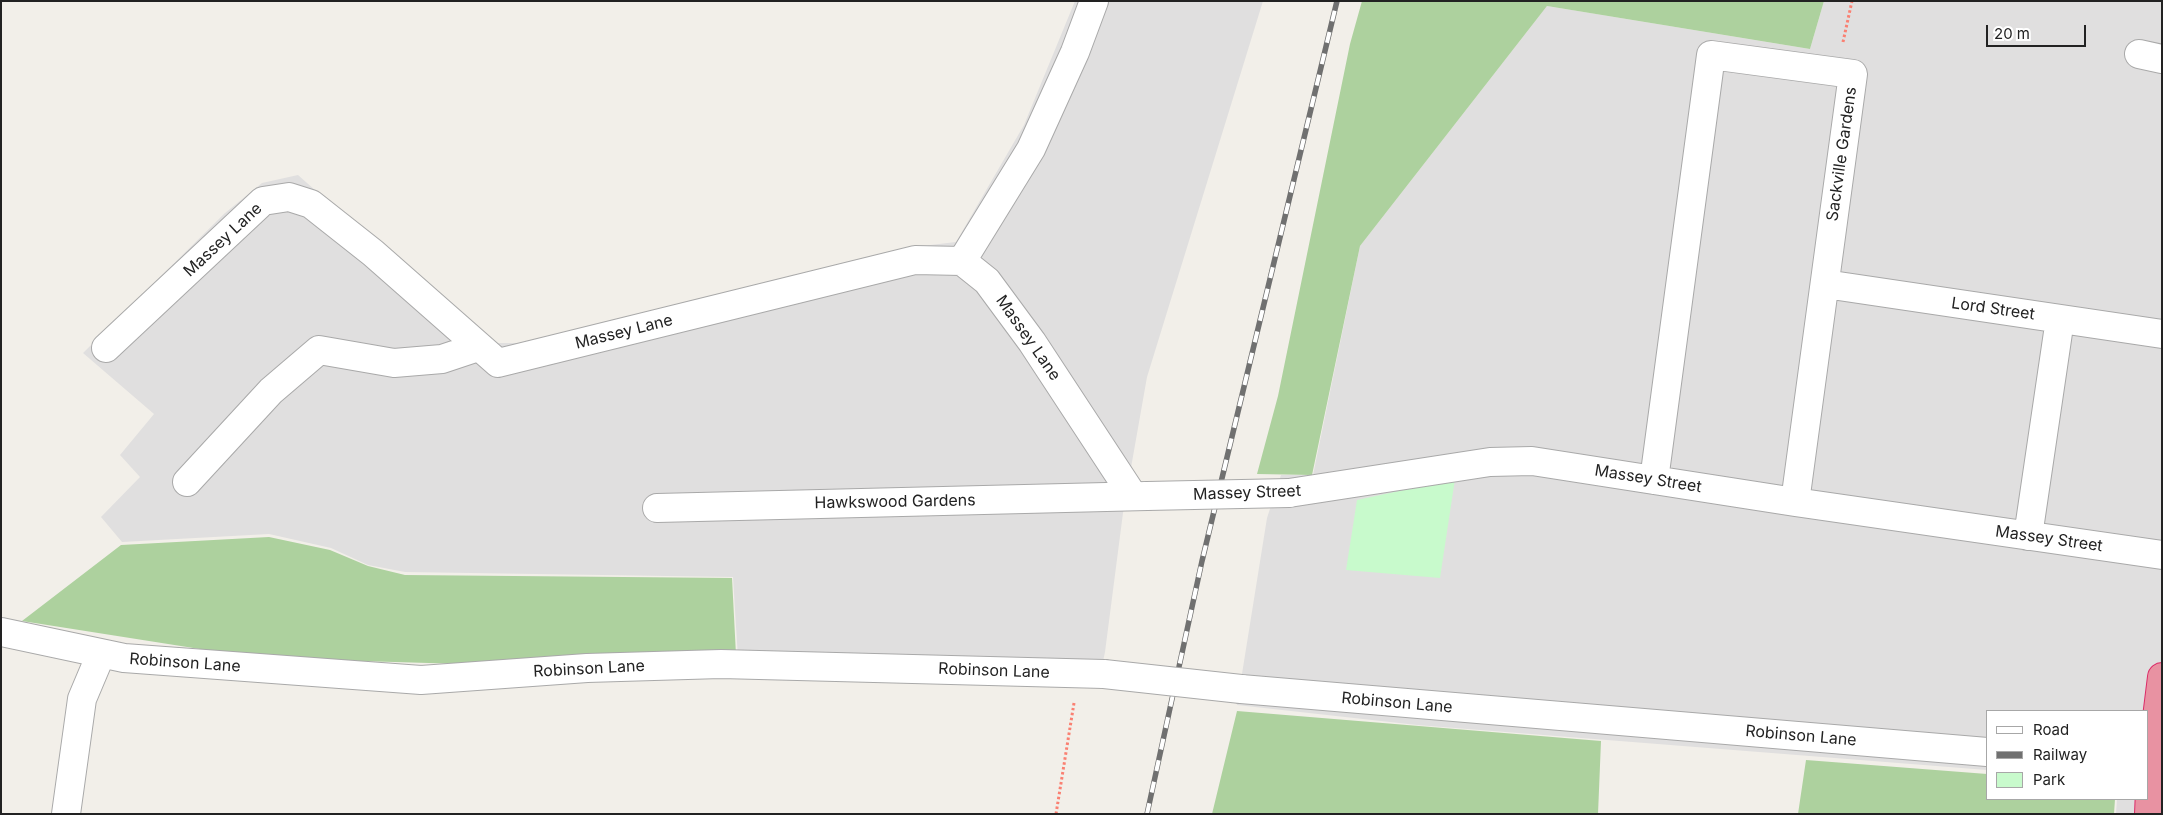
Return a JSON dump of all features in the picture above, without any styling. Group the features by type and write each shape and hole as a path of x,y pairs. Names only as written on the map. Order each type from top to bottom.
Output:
{"highway":[{"path":"2149,814 2162,677"}],"street":[{"path":"962,261 1031,149 1075,52 1094,1"},
{"name":"Sackville Gardens","path":"1654,480 1711,56 1852,74 1796,502"},
{"name":"Massey Lane","path":"106,348 263,201 290,196 311,204 365,247 498,363 915,260 962,261 987,281 1140,496"},
{"name":"Lord Street","path":"1825,284 2162,334"},
{"path":"2028,536 2060,319"},
{"path":"186,482 271,391 319,350 394,363 442,359 478,346"},
{"name":"Massey Street","path":"1140,496 1289,493 1490,462 1532,461 1796,502 2162,555"},
{"name":"Hawkswood Gardens","path":"657,508 1140,496"},
{"name":"Robinson Lane","path":"1,632 124,658 421,680 587,668 721,664 1092,674 1241,689 1986,752"},
{"path":"66,814 82,699 101,654"}],"path":[{"path":"1836,72 1852,1"},
{"path":"1056,814 1092,674"}],"shaded area":[{"path":"1075,1 1263,1 1147,377 1123,513 1105,652 1098,684 739,675 733,577 405,572 368,565 331,548 269,534 122,542 101,517 140,477 120,455 154,414 83,353 225,213 262,183 298,175 483,339 498,343 536,343 922,246 956,242 1024,125"},
{"path":"1824,1 2162,1 2162,814 2116,814 2117,800 2148,800 2148,710 1986,710 1986,770 1417,725 1237,705 1267,518 1281,475 1313,475 1360,246 1547,6 1810,49"}],"green space":[{"path":"1362,1 1824,1 1810,49 1547,6 1360,246 1312,475 1257,474 1278,396 1350,44"},
{"path":"1455,479 1440,578 1346,570 1357,500"},
{"path":"269,537 330,550 368,566 405,575 732,578 736,655 463,664 257,658 22,621 121,545"},
{"path":"1237,711 1601,741 1598,814 1212,814"},
{"path":"1806,760 1986,774 1986,800 2115,800 2114,814 1798,814"}],"railway":[{"path":"1147,814 1202,561 1337,1"}]}
